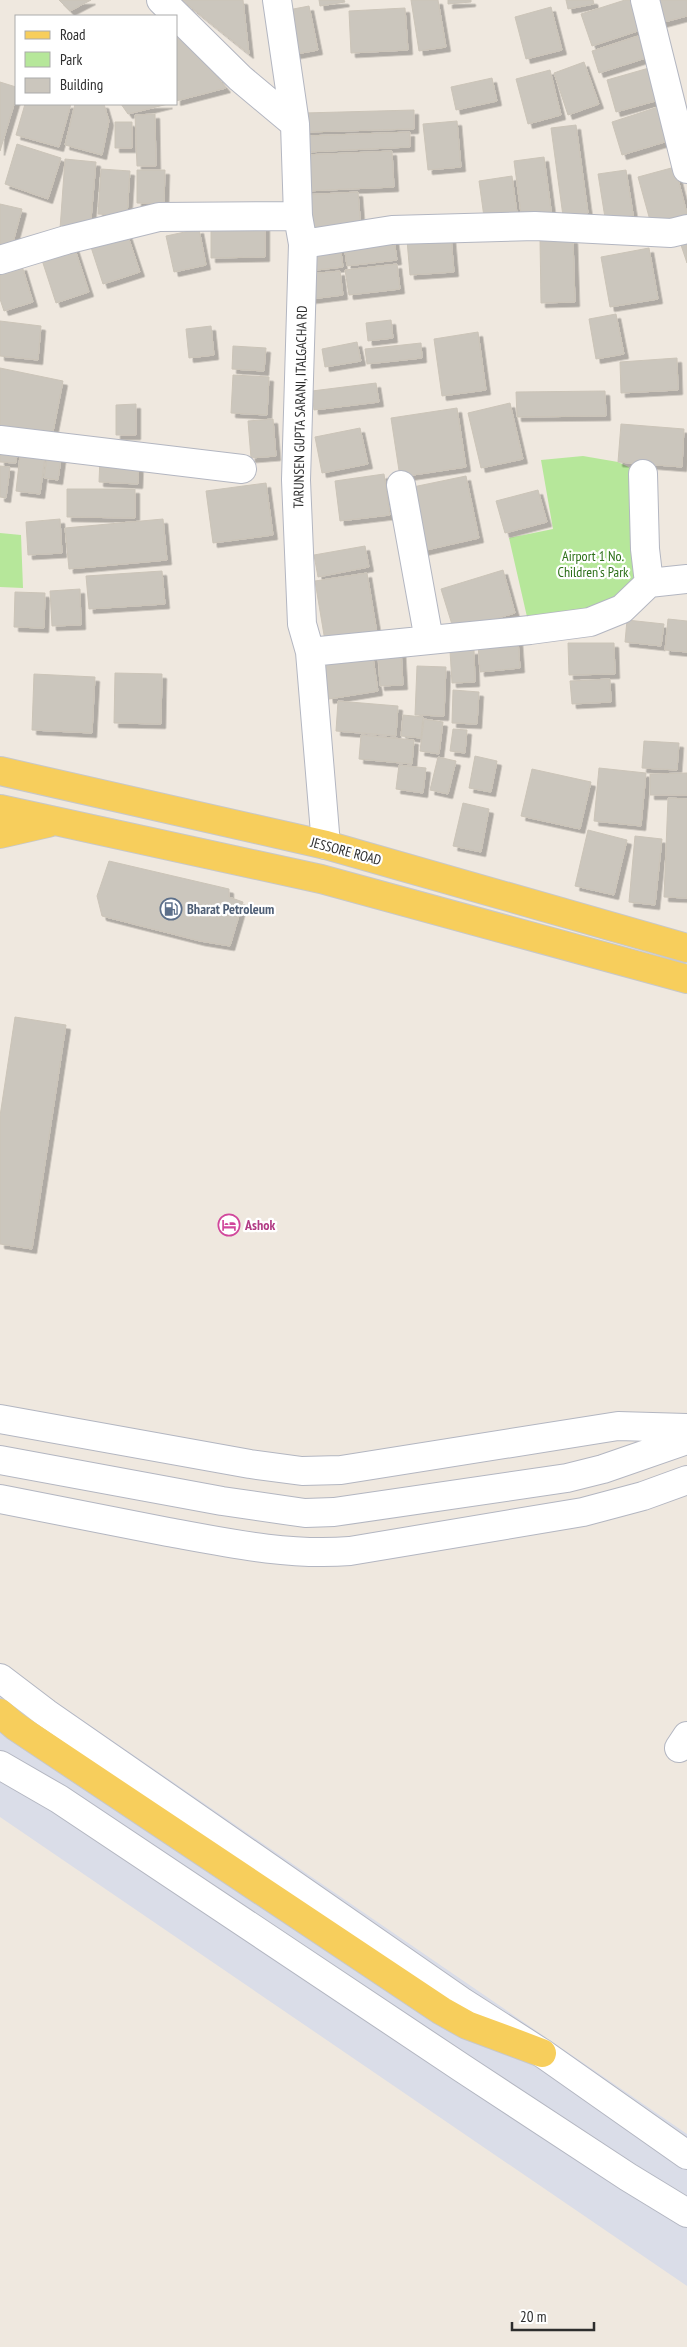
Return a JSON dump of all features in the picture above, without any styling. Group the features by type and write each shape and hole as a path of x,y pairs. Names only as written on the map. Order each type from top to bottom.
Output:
{"main road":[{"name":"JESSORE ROAD","path":"0,771 326,845 687,948"},
{"path":"0,809 321,879 687,979"},
{"path":"0,834 57,821"},
{"path":"0,1713 23,1731 442,2011 467,2025 542,2053"}],"street":[{"path":"161,0 176,15"},
{"name":"TARUNSEN GUPTA SARANI, ITALGACHA RD","path":"277,0 295,124 298,216 303,244 296,480 302,624 310,652 326,845"},
{"path":"645,0 687,169"},
{"path":"178,17 240,78 295,124"},
{"path":"0,260 66,240 159,217 298,216"},
{"path":"303,244 392,230 535,226 671,233 687,229"},
{"path":"0,440 242,469"},
{"path":"642,474 649,582"},
{"path":"401,485 429,640"},
{"path":"310,652 590,622 622,610 649,582 687,579"},
{"path":"0,1419 250,1464 302,1471 340,1470 618,1426 687,1428"},
{"path":"0,1460 222,1501 305,1513 334,1512 566,1478 603,1469 687,1440"},
{"path":"0,1499 204,1538 288,1551 321,1553 350,1551 583,1512 635,1499 687,1480"},
{"path":"0,1678 461,2002 542,2053 687,2155"},
{"path":"0,1765 67,1804 478,2079 628,2177 687,2213"}],"shaded area":[{"path":"2,1665 687,2134 687,2286 0,1817 0,1670"}],"green space":[{"name":"Airport 1 No. Children's Park","path":"583,456 618,462 643,474 649,583 622,609 530,630 509,538 553,529 541,460"},
{"path":"0,533 21,535 23,588 0,587"}],"building":[{"path":"59,0 91,0 70,11"},
{"path":"182,0 243,0 249,54"},
{"path":"319,0 344,0 345,2 320,6"},
{"path":"411,0 438,0 446,47 419,51"},
{"path":"448,0 471,0 471,2 448,4"},
{"path":"566,0 593,0 594,4 568,9"},
{"path":"625,0 635,0 644,29 592,46 581,14"},
{"path":"651,0 687,0 687,16 657,24"},
{"path":"309,6 318,50 291,55 283,11"},
{"path":"551,7 562,50 526,59 515,17"},
{"path":"405,8 408,50 351,53 349,11"},
{"path":"178,29 226,88 178,100"},
{"path":"638,36 646,58 599,73 592,51"},
{"path":"584,62 599,104 568,115 554,73"},
{"path":"649,68 659,100 616,112 607,80"},
{"path":"550,70 561,115 528,124 516,79"},
{"path":"492,78 497,101 456,110 451,87"},
{"path":"0,82 15,87 15,101 0,151"},
{"path":"25,105 71,105 59,147 16,135"},
{"path":"75,105 104,105 109,121 102,155 65,145"},
{"path":"122,105 164,105 128,114"},
{"path":"658,107 668,141 622,155 612,122"},
{"path":"414,110 414,129 305,132 304,113"},
{"path":"155,114 156,166 137,166 135,115"},
{"path":"457,121 461,167 428,170 423,124"},
{"path":"115,122 132,122 132,148 115,148"},
{"path":"576,125 588,213 563,216 551,128"},
{"path":"410,132 410,147 307,152 306,136"},
{"path":"17,144 61,158 48,199 5,184"},
{"path":"392,151 394,187 305,191 304,155"},
{"path":"544,157 552,217 522,221 514,161"},
{"path":"65,159 96,162 90,231 60,229"},
{"path":"675,167 687,214 651,224 638,177"},
{"path":"101,169 130,171 127,216 98,214"},
{"path":"137,170 165,170 164,204 137,203"},
{"path":"626,170 634,220 606,224 598,174"},
{"path":"512,176 517,213 484,217 479,181"},
{"path":"358,192 361,229 304,232 301,195"},
{"path":"0,204 22,209 9,257 0,254"},
{"path":"211,222 265,222 265,257 211,258"},
{"path":"199,229 206,265 174,272 166,236"},
{"path":"126,230 140,272 103,284 89,241"},
{"path":"451,237 454,272 410,275 407,240"},
{"path":"394,239 397,260 347,266 344,245"},
{"path":"540,239 573,239 575,302 541,303"},
{"path":"687,242 687,263 681,245"},
{"path":"73,243 89,292 56,303 40,254"},
{"path":"340,244 343,267 308,271 305,249"},
{"path":"649,248 658,299 610,307 601,257"},
{"path":"397,264 400,289 349,295 345,270"},
{"path":"22,266 33,302 4,311 0,299 0,273"},
{"path":"340,271 343,295 311,299 309,274"},
{"path":"616,314 624,354 596,359 589,319"},
{"path":"391,320 393,338 368,341 366,323"},
{"path":"0,321 41,326 38,360 0,356"},
{"path":"211,326 214,355 189,358 186,329"},
{"path":"478,332 486,390 442,396 434,339"},
{"path":"357,342 361,361 325,367 322,349"},
{"path":"421,343 422,358 367,364 365,349"},
{"path":"233,346 266,348 264,371 232,369"},
{"path":"677,358 678,390 621,393 620,362"},
{"path":"0,368 63,381 52,437 0,426"},
{"path":"233,375 269,377 267,415 231,413"},
{"path":"376,383 379,402 314,410 312,391"},
{"path":"605,391 606,416 517,417 516,392"},
{"path":"510,403 523,459 481,468 468,413"},
{"path":"136,404 136,435 116,435 116,405"},
{"path":"457,408 466,467 400,477 391,418"},
{"path":"273,419 276,456 251,458 248,421"},
{"path":"621,424 684,429 682,467 618,462"},
{"path":"360,428 368,464 322,473 315,437"},
{"path":"0,442 18,444 16,463 0,462"},
{"path":"21,446 46,450 40,494 16,491"},
{"path":"48,450 62,452 58,480 44,478"},
{"path":"100,458 139,460 138,484 99,482"},
{"path":"0,466 10,467 6,498 0,497"},
{"path":"384,474 390,515 340,521 335,481"},
{"path":"466,476 479,538 422,551 408,488"},
{"path":"266,483 273,535 213,543 206,491"},
{"path":"67,489 135,489 135,518 67,517"},
{"path":"538,490 547,522 505,533 496,501"},
{"path":"60,519 62,553 28,555 26,522"},
{"path":"163,519 167,560 69,569 65,528"},
{"path":"365,546 369,567 318,577 314,555"},
{"path":"503,570 515,613 454,631 441,589"},
{"path":"162,571 165,604 89,609 86,576"},
{"path":"367,573 377,633 325,641 315,581"},
{"path":"80,589 81,625 52,626 50,591"},
{"path":"15,592 45,593 44,628 14,627"},
{"path":"668,619 687,621 687,652 665,650"},
{"path":"627,620 664,624 661,646 625,642"},
{"path":"518,640 520,668 480,672 478,644"},
{"path":"568,643 614,643 615,674 569,675"},
{"path":"401,649 403,685 380,686 378,651"},
{"path":"474,650 475,682 452,683 450,651"},
{"path":"372,651 378,691 329,699 323,659"},
{"path":"417,666 446,667 444,716 415,715"},
{"path":"115,673 162,674 161,724 114,723"},
{"path":"34,674 95,677 92,733 32,730"},
{"path":"610,679 611,702 572,704 570,681"},
{"path":"453,690 479,692 477,724 452,723"},
{"path":"338,701 398,706 396,736 336,731"},
{"path":"403,715 423,717 421,738 401,736"},
{"path":"424,719 443,722 439,754 420,751"},
{"path":"453,729 467,730 465,753 450,751"},
{"path":"361,735 414,740 412,764 359,759"},
{"path":"644,741 679,743 677,770 642,768"},
{"path":"475,756 497,761 491,792 469,788"},
{"path":"438,757 456,761 448,794 430,790"},
{"path":"399,765 426,768 423,793 396,789"},
{"path":"599,768 646,773 641,826 594,821"},
{"path":"532,769 591,782 580,829 521,816"},
{"path":"687,773 687,795 650,795 650,774"},
{"path":"668,798 687,799 687,898 664,897"},
{"path":"463,803 489,809 481,852 453,846"},
{"path":"588,830 627,840 614,895 575,886"},
{"path":"635,836 662,839 655,905 629,902"},
{"name":"Bharat Petroleum","path":"109,861 229,889 229,897 243,902 230,946 200,941 102,916 97,896"},
{"path":"15,1017 66,1025 32,1249 0,1244 0,1116"}],"place":[{"name":"Bharat Petroleum","path":"171,909"},
{"name":"Ashok","path":"229,1225"}]}
